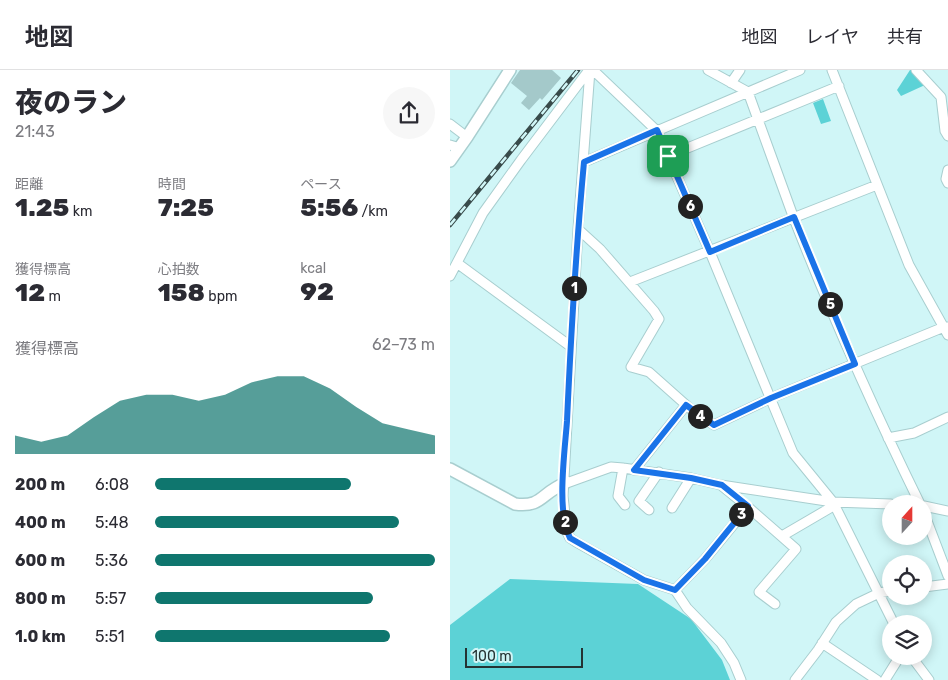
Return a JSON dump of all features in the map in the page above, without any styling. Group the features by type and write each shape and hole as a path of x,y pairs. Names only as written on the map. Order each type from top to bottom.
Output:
{"street":[{"path":"450,161 455,146 468,137 510,70"},
{"path":"591,70 657,130 710,252 793,453 834,504 890,615"},
{"path":"591,70 570,346 564,484 564,509 567,532 570,538 644,580 675,590 687,608 721,643 734,662 741,680"},
{"path":"450,276 483,213 521,160 591,70"},
{"path":"708,70 748,92 794,217 855,364 916,495"},
{"path":"731,83 740,70"},
{"path":"584,162 800,70"},
{"path":"578,229 600,249 630,282 659,319 632,367 649,372 686,405 714,425 771,398 947,329 909,265 832,70"},
{"path":"916,70 941,97 945,131 948,136"},
{"path":"668,156 839,86"},
{"path":"450,124 468,137"},
{"path":"948,170 946,179 948,183"},
{"path":"630,282 877,185"},
{"path":"457,263 570,346"},
{"path":"634,470 686,405"},
{"path":"888,438 914,433 948,417"},
{"path":"450,469 515,504 522,505 532,504 554,487 611,467 658,472 834,504 882,504"},
{"path":"623,468 618,496 625,505"},
{"path":"649,510 639,501 658,472"},
{"path":"672,508 691,478"},
{"path":"722,485 796,549 759,592 775,604"},
{"path":"782,536 834,504"},
{"path":"675,590 705,559 748,506"},
{"path":"932,508 948,511"},
{"path":"932,534 948,576"},
{"path":"932,586 948,584"},
{"path":"795,680 836,622 856,604 882,592"},
{"path":"822,643 877,680"},
{"path":"885,680 894,665"},
{"path":"918,665 929,680"}],"shaded area":[{"path":"910,70 913,70 925,85 901,96 897,90"},
{"path":"823,99 831,121 821,124 813,103"},
{"path":"510,579 638,584 691,619 722,660 730,680 450,680 450,625"}],"building":[{"path":"520,70 552,70 561,78 542,100 540,98 529,110 521,103 527,96 511,83"}],"railway":[{"path":"450,225 578,70"}],"route":[{"path":"657,130 668,156 710,252 794,217 855,364 771,398 714,425 686,405 634,470 658,472 722,485 748,506 705,559 675,590 644,580 570,538 567,532 563,496 570,346 584,162 657,130"}]}
